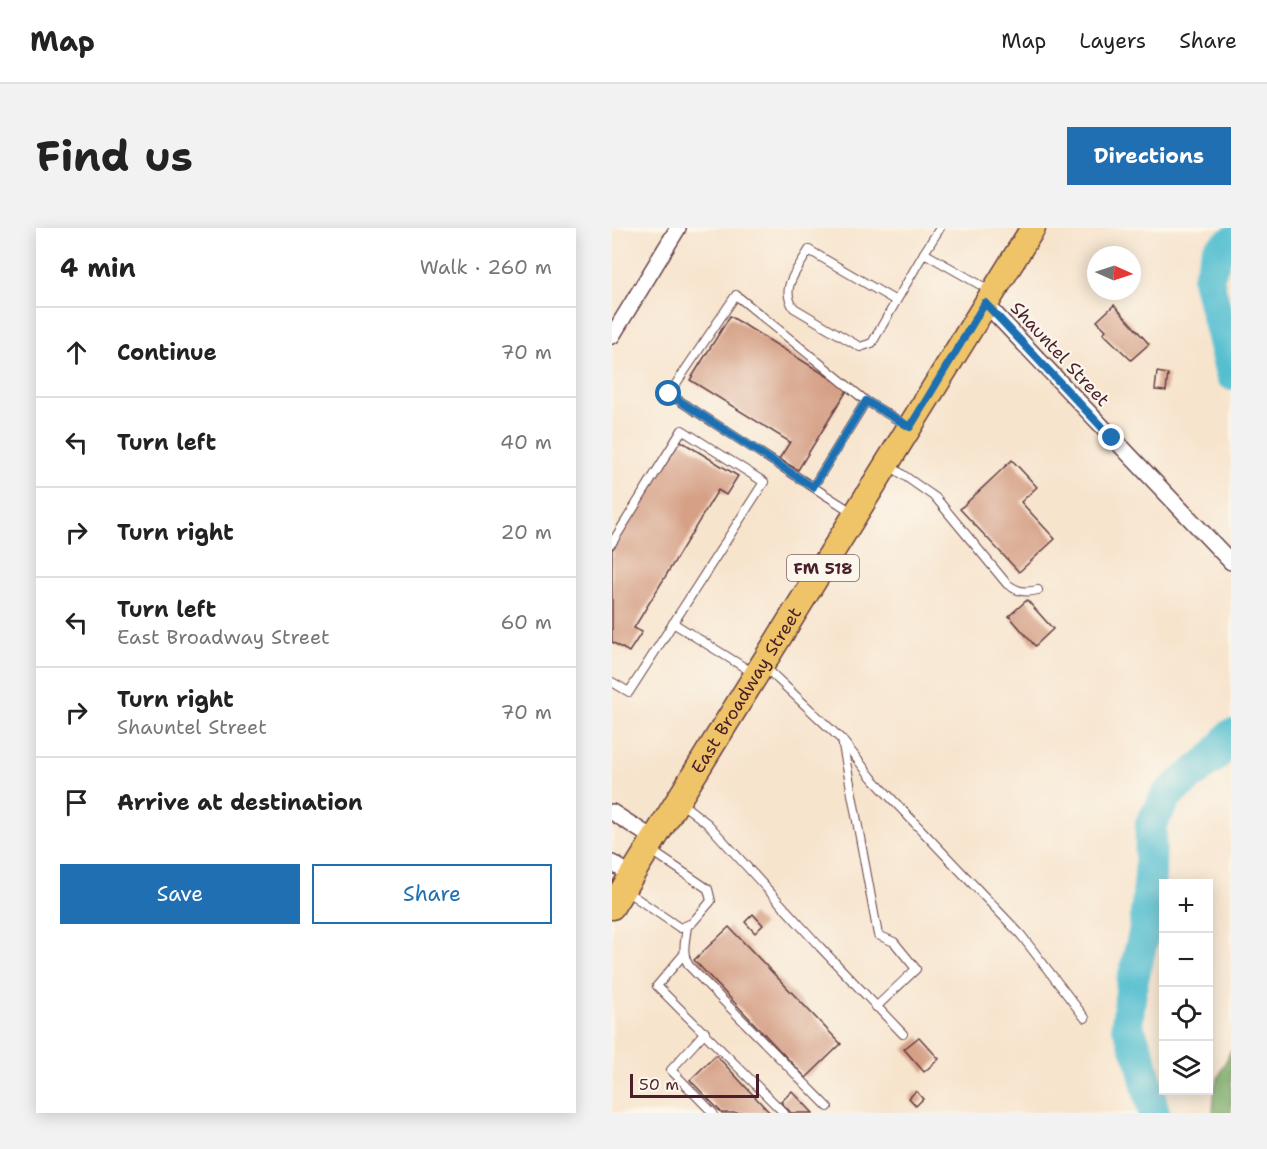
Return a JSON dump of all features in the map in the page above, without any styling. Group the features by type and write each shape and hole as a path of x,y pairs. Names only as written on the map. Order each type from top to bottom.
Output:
{"main road":[{"name":"East Broadway Street","path":"620,884 651,843 1033,228"}],"street":[{"path":"612,336 678,228"},
{"name":"Shauntel Street","path":"989,298 1231,562"},
{"path":"612,812 651,843"}],"lane":[{"path":"896,301 809,250 788,286 787,299 794,308 860,347 872,343 940,228"},
{"path":"924,253 989,298"},
{"path":"856,514 669,394 735,295 866,401 910,427"},
{"path":"813,487 866,401"},
{"path":"612,543 682,430 764,482 629,692 612,682"},
{"path":"887,464 936,498 1007,584 1017,591 1027,593 1038,590"},
{"path":"673,622 759,669 842,740 872,778 1021,935 1085,1017"},
{"path":"842,740 878,935 894,942 916,969 876,1007"},
{"path":"677,800 708,824 903,1034"},
{"path":"651,843 708,889 711,895 711,900 687,927 684,954 690,967 828,1107"},
{"path":"620,884 673,924 680,928 687,927"},
{"path":"684,954 657,986 784,1113"},
{"path":"705,1032 672,1070 713,1113"}],"green space":[{"path":"1231,1050 1231,1113 1213,1113 1215,1085"}],"building":[{"path":"1114,305 1149,344 1131,360 1103,333 1106,330 1097,321"},
{"path":"730,316 848,389 798,470 779,459 790,442 690,380"},
{"path":"1157,372 1168,374 1166,391 1155,390"},
{"path":"679,440 738,476 726,495 718,490 634,628 642,632 629,652 612,642 612,550"},
{"path":"1012,460 1037,487 1021,502 1055,539 1019,572 960,509"},
{"path":"1027,600 1053,629 1035,646 1009,616"},
{"path":"753,914 763,925 755,933 745,922"},
{"path":"729,927 841,1044 806,1078 694,960"},
{"path":"919,1037 939,1059 924,1072 904,1049"},
{"path":"716,1055 770,1113 722,1113 690,1080"},
{"path":"792,1091 813,1113 791,1113 781,1102"},
{"path":"916,1091 923,1099 916,1106 909,1098"}],"waterway":[{"path":"1231,242 1217,252 1208,279 1231,374"},
{"path":"1154,1113 1141,1060 1127,1024 1132,983 1144,933 1150,876 1151,824 1168,794 1215,756 1231,735"}],"route":[{"path":"669,394 813,487 866,401 910,427 985,303 1112,438"}]}
